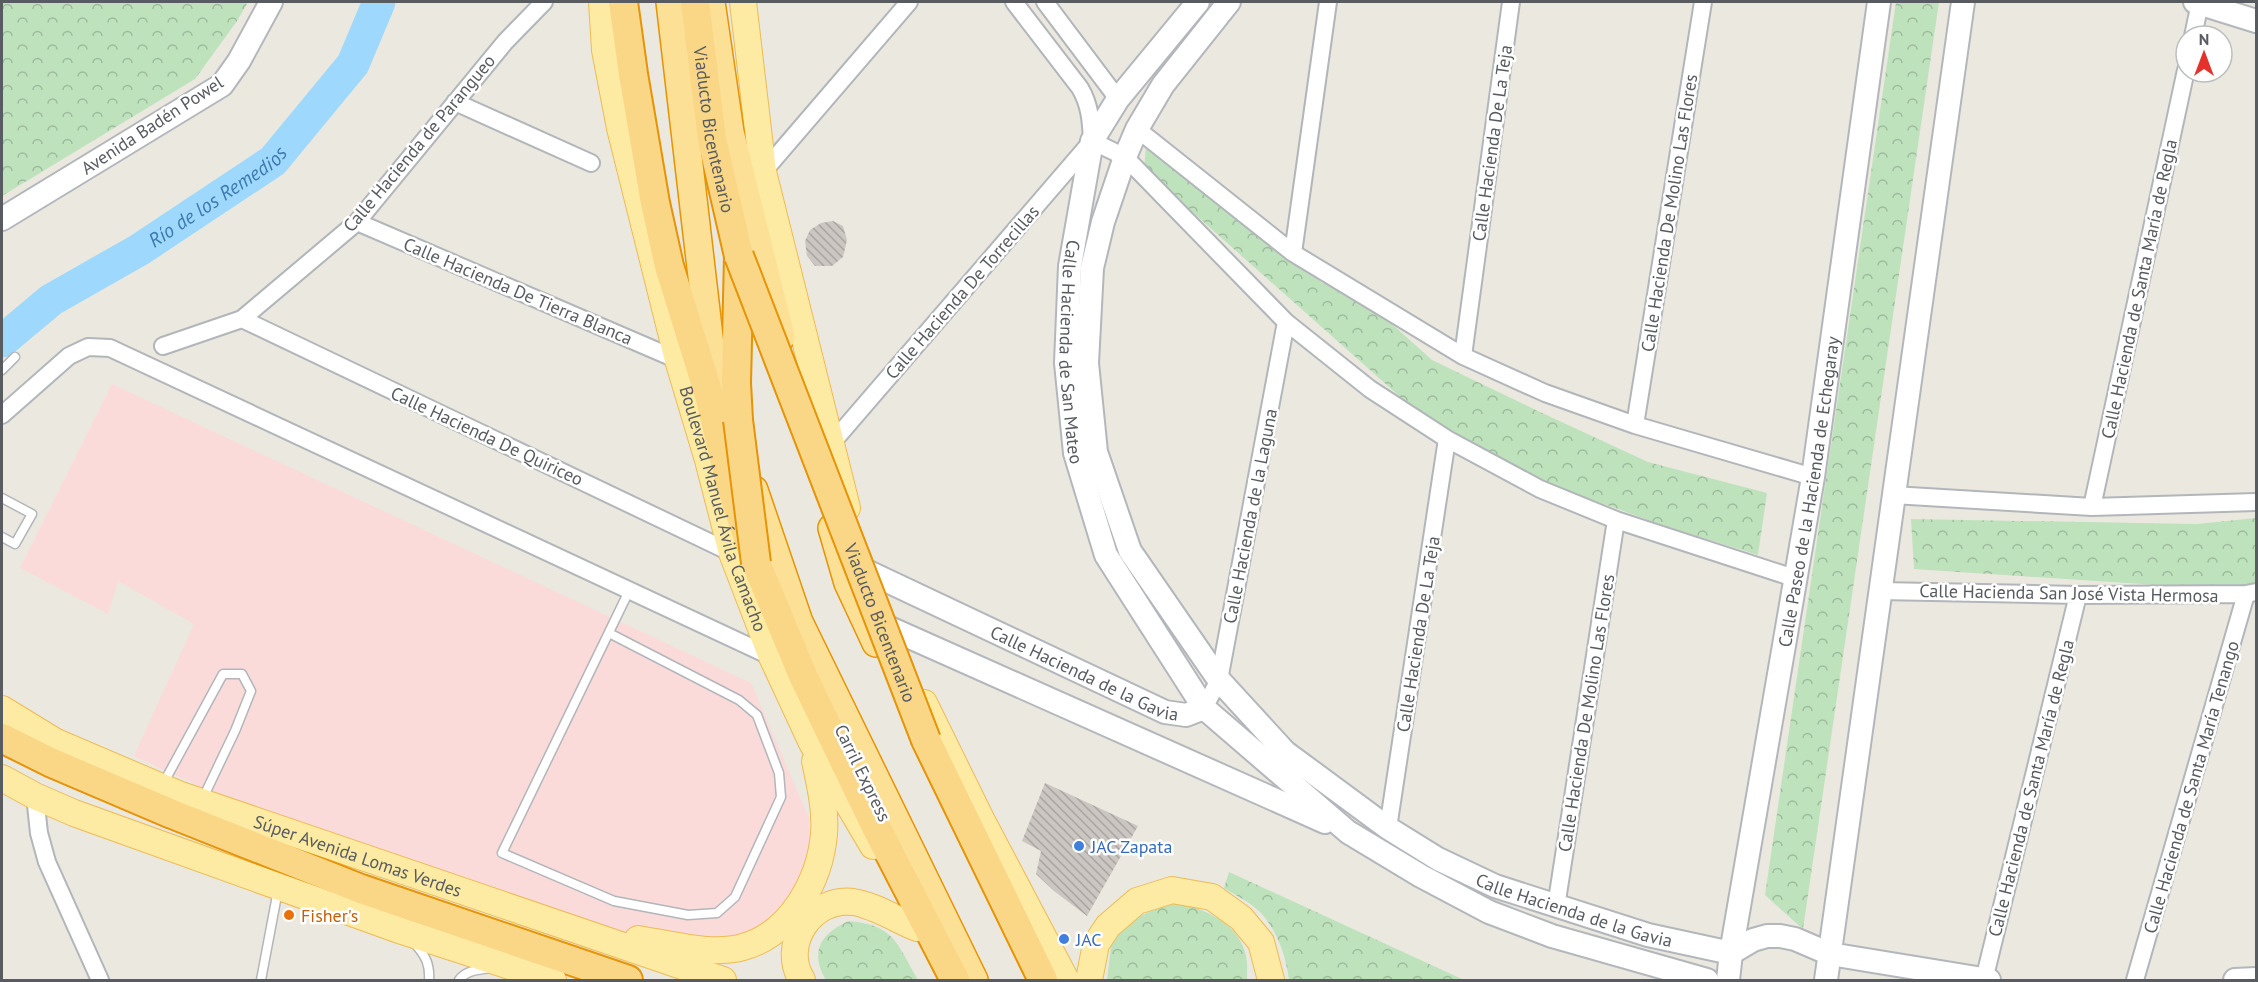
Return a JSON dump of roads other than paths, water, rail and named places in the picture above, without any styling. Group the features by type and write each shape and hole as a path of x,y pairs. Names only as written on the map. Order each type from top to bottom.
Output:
{"highway":[{"path":"623,2 655,203 669,266 710,395 730,483 751,559 804,678 876,827 955,981"},
{"name":"Boulevard Manuel Ávila Camacho","path":"670,2 710,345 727,412 799,622 974,981"},
{"name":"Viaducto Bicentenario","path":"695,2 712,139 739,256 926,740 1043,981"},
{"path":"711,2 729,132 787,362 848,583 931,759 979,875 1027,981"},
{"name":"Viaducto Bicentenario","path":"739,256 736,382 751,559"},
{"name":"Carril Express","path":"751,559 790,619 857,764 967,981"},
{"path":"2,738 262,865 595,981"},
{"path":"2,760 35,776 172,821 628,981"}],"main road":[{"name":"Avenida Badén Powel","path":"2,219 222,85 239,61 270,2"},
{"name":"Boulevard Manuel Ávila Camacho","path":"602,2 605,50 620,128 678,360 708,460 751,559 772,657 812,743 887,871 943,981"},
{"path":"743,2 763,171 862,569 885,626 981,819 1066,981"},
{"name":"Calle Hacienda de San Mateo","path":"1198,2 1118,99 1092,141 1070,266 1066,363 1075,453 1106,555 1204,708"},
{"name":"Calle Hacienda de San Mateo","path":"1219,680 1130,551 1096,452 1087,363 1092,268 1103,222 1125,157 1137,129 1162,85 1229,2"},
{"name":"Calle Paseo de la Hacienda de Echegaray","path":"1728,981 1812,477 1879,2"},
{"path":"1826,981 1963,2"},
{"path":"2198,2 2256,21"},
{"name":"Calle Hacienda de la Gavia","path":"862,569 1165,712 1186,715 1204,708 1348,832"},
{"name":"Calle Hacienda de la Gavia","path":"885,626 1348,832 1421,876 1489,912 1552,936 1707,981"},
{"name":"Calle Hacienda de la Gavia","path":"1219,680 1285,752 1365,812 1438,859 1495,886 1556,907 1648,935 1731,953"},
{"name":"Súper Avenida Lomas Verdes","path":"2,709 56,742 161,787 723,981"},
{"path":"583,932 713,950 743,947 767,936 788,919 812,883 824,834 822,794 812,743"},
{"path":"2,778 74,813 402,931 554,981"},
{"path":"1089,981 1096,944 1108,926 1137,901 1172,890 1212,897 1241,918 1261,942 1271,981"},
{"path":"802,981 794,954 796,942 801,929 823,908 835,903 861,903 917,928"},
{"path":"1731,953 1753,940 1767,936 1780,936 1795,939 1830,954 1989,981"},
{"path":"2235,981 2256,979"}],"street":[{"name":"Calle Hacienda de Parangueo","path":"163,346 242,319 357,222 505,42 544,2"},
{"path":"763,171 909,2"},
{"path":"1014,2 1080,88 1090,113 1092,141 1125,157 1286,322 1370,389 1447,439 1540,489 1617,520 1794,578"},
{"path":"1045,2 1118,99"},
{"path":"1293,253 1328,2"},
{"name":"Calle Hacienda De La Teja","path":"1463,356 1511,2"},
{"name":"Calle Hacienda De Molino Las Flores","path":"1635,425 1703,2"},
{"path":"2195,24 2198,2"},
{"path":"1142,69 1162,85"},
{"name":"Calle Hacienda de Santa María de Regla","path":"2092,507 2183,84"},
{"path":"455,102 591,164"},
{"path":"1137,129 1293,253 1463,356 1545,393 1635,425 1812,477"},
{"name":"Calle Hacienda De Torrecillas","path":"831,444 1092,141"},
{"name":"Calle Hacienda De Tierra Blanca","path":"357,222 678,360"},
{"name":"Calle Hacienda De Quiriceo","path":"242,319 751,559"},
{"name":"Calle Hacienda de la Laguna","path":"1204,708 1219,680 1286,322"},
{"path":"2,415 69,356 88,346 110,348 772,657"},
{"name":"Calle Hacienda De La Teja","path":"1388,828 1447,439"},
{"path":"1893,495 2092,507 2256,502"},
{"name":"Calle Hacienda De Molino Las Flores","path":"1556,907 1617,520"},
{"name":"Calle Hacienda San José Vista Hermosa","path":"1880,591 2078,595 2251,593"},
{"name":"Calle Hacienda de Santa María Tenango","path":"2135,981 2251,593"},
{"name":"Calle Hacienda de Santa María de Regla","path":"1984,980 2078,595"},
{"path":"35,796 39,833 47,862 100,981"},
{"path":"1348,832 1365,812"}],"lane":[{"path":"2,370 15,357"},
{"path":"2,498 32,514 15,544 2,537"},
{"path":"609,633 739,700 757,715 779,773 781,797 735,897 717,913 688,915 614,901 502,853 629,591"},
{"path":"161,787 223,674 242,674 251,691 235,731 201,802"},
{"path":"2,778 2,784"},
{"path":"261,981 278,887"},
{"path":"402,931 425,954 429,967 429,981"},
{"path":"459,981 462,976 475,970 510,966"}],"waterway":[{"name":"Río de los Remedios","path":"2,341 51,300 139,250 273,161 353,64 379,2"}],"place":[{"name":"JAC Zapata","path":"1079,846"},
{"name":"Fisher's","path":"289,915"},
{"name":"JAC","path":"1064,939"}]}
